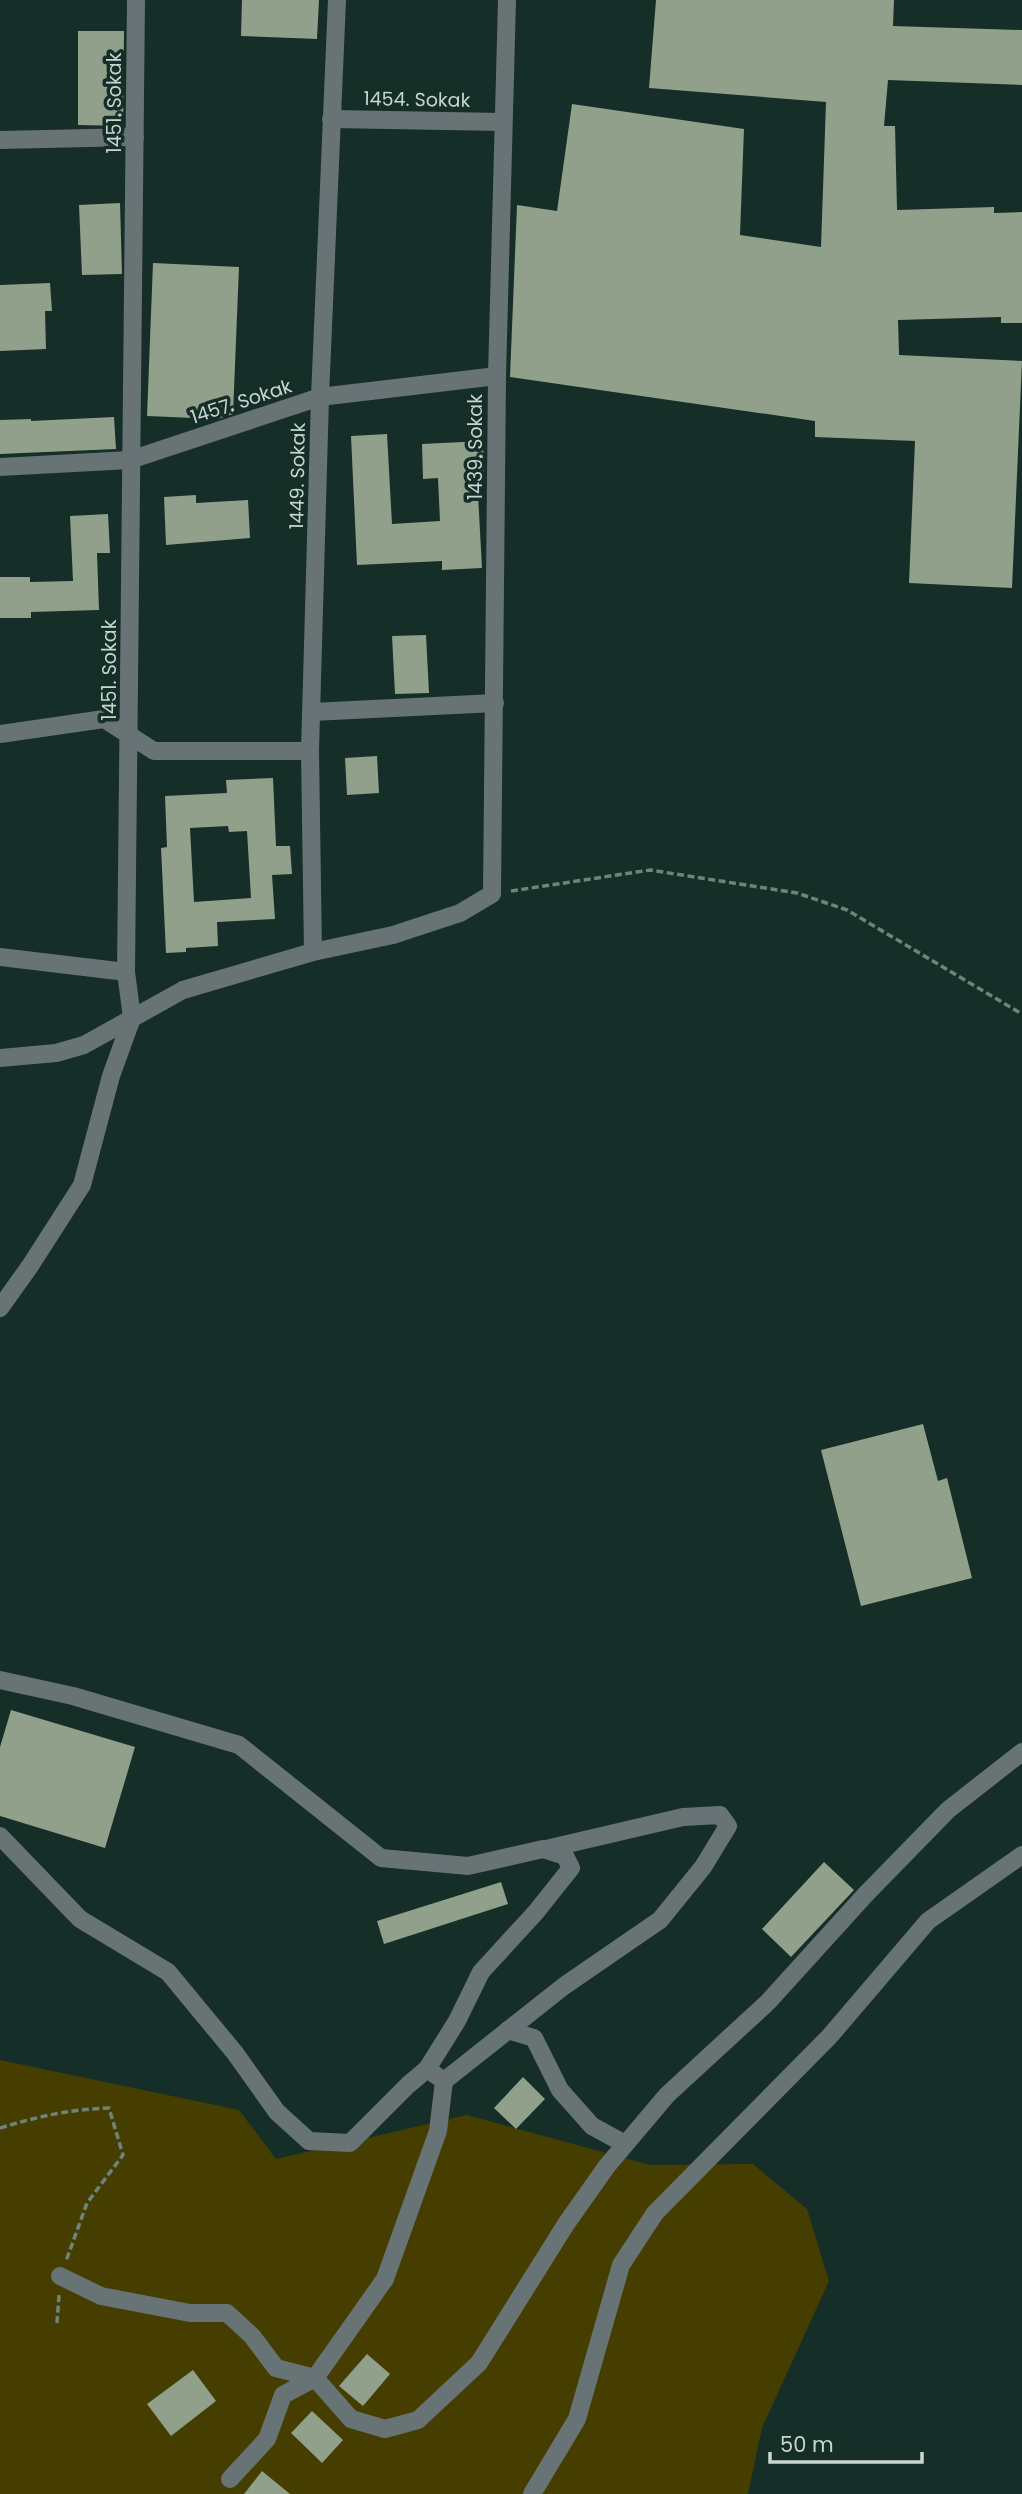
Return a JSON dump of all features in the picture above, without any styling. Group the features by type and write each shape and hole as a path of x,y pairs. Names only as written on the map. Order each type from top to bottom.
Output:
{"street":[{"name":"1451. Sokak","path":"0,1308 82,1185 111,1076 132,1018 126,972 136,0"},
{"name":"1449. Sokak","path":"313,953 310,751 320,397 337,0"},
{"name":"1439. Sokak","path":"492,894 497,376 507,0"},
{"name":"1454. Sokak","path":"331,119 503,122"},
{"path":"0,140 135,137"},
{"name":"1457. Sokak","path":"0,467 130,460 320,397 497,376"},
{"path":"312,712 495,703"},
{"path":"0,734 104,719 130,733 154,751 310,751"},
{"path":"0,1058 55,1053 84,1045 183,990 313,953 393,936 460,913 492,894"},
{"path":"0,957 126,972"},
{"path":"0,1680 73,1696 239,1745 381,1858 468,1866 683,1816 720,1815 728,1826 703,1867 660,1920 564,1986 444,2081 438,2131 385,2280 315,2378 283,2395 267,2439 230,2479"},
{"path":"60,2276 101,2296 190,2314 227,2313 253,2336 276,2368 315,2378 351,2419 385,2428 418,2420 479,2363 566,2224 625,2144 667,2095 768,2002 866,1894 948,1810 1022,1752"},
{"path":"0,1836 80,1919 169,1972 235,2053 277,2112 309,2141 350,2143 427,2069 457,2021 481,1972 536,1912 571,1868 565,1856 543,1849"},
{"path":"533,2494 577,2419 621,2265 655,2213 829,2037 928,1921 1022,1855"},
{"path":"508,2030 534,2038 560,2090 592,2126 625,2144"},
{"path":"427,2069 444,2081"}],"path":[{"path":"492,894 650,870 797,893 848,910 1022,1014"},
{"path":"0,2128 78,2109 109,2108 123,2155 87,2203 60,2276 57,2323"}],"shaded area":[{"path":"0,2060 239,2110 276,2159 467,2115 650,2165 753,2164 807,2209 829,2281 762,2428 748,2494 0,2494"}],"building":[{"path":"242,0 319,0 317,39 241,36"},
{"path":"656,0 894,0 893,26 1022,30 1022,85 888,80 884,126 895,126 897,210 994,207 994,213 1022,212 1022,323 1001,323 1001,317 898,320 899,355 1022,361 1012,588 909,583 915,441 815,437 815,421 510,377 517,205 557,211 572,104 744,129 740,235 821,247 826,102 649,88"},
{"path":"78,31 124,31 123,126 78,125"},
{"path":"120,203 122,274 82,275 79,205"},
{"path":"153,263 239,267 233,414 218,419 147,416"},
{"path":"50,283 52,311 45,311 46,349 0,351 0,285"},
{"path":"114,417 116,449 0,454 0,420"},
{"path":"387,434 392,524 440,521 438,478 423,479 422,444 483,441 484,476 477,476 482,568 442,570 442,561 357,565 351,436"},
{"path":"196,495 196,503 248,500 250,538 166,545 164,497"},
{"path":"108,514 110,553 97,553 99,610 31,612 31,618 0,618 0,577 30,577 30,582 73,581 70,516"},
{"path":"426,635 429,693 395,694 392,636"},
{"path":"377,756 379,793 347,795 345,758"},
{"path":"273,778 276,846 290,846 292,874 272,875 275,919 217,922 218,946 186,948 186,952 166,953 161,848 167,847 165,796 227,793 226,780","holes":["228,826 229,832 247,831 251,898 194,902 190,828"]},
{"path":"923,1424 938,1481 947,1478 972,1578 861,1606 821,1450"},
{"path":"11,1710 135,1747 105,1848 0,1816 0,1747"},
{"path":"824,1862 854,1890 791,1957 762,1929"},
{"path":"501,1882 508,1904 384,1944 377,1921"},
{"path":"523,2077 545,2099 516,2129 494,2108"},
{"path":"367,2354 390,2374 363,2406 339,2386"},
{"path":"193,2370 216,2401 171,2436 147,2404"},
{"path":"312,2411 343,2440 322,2463 291,2433"},
{"path":"262,2471 290,2494 244,2494"}]}
